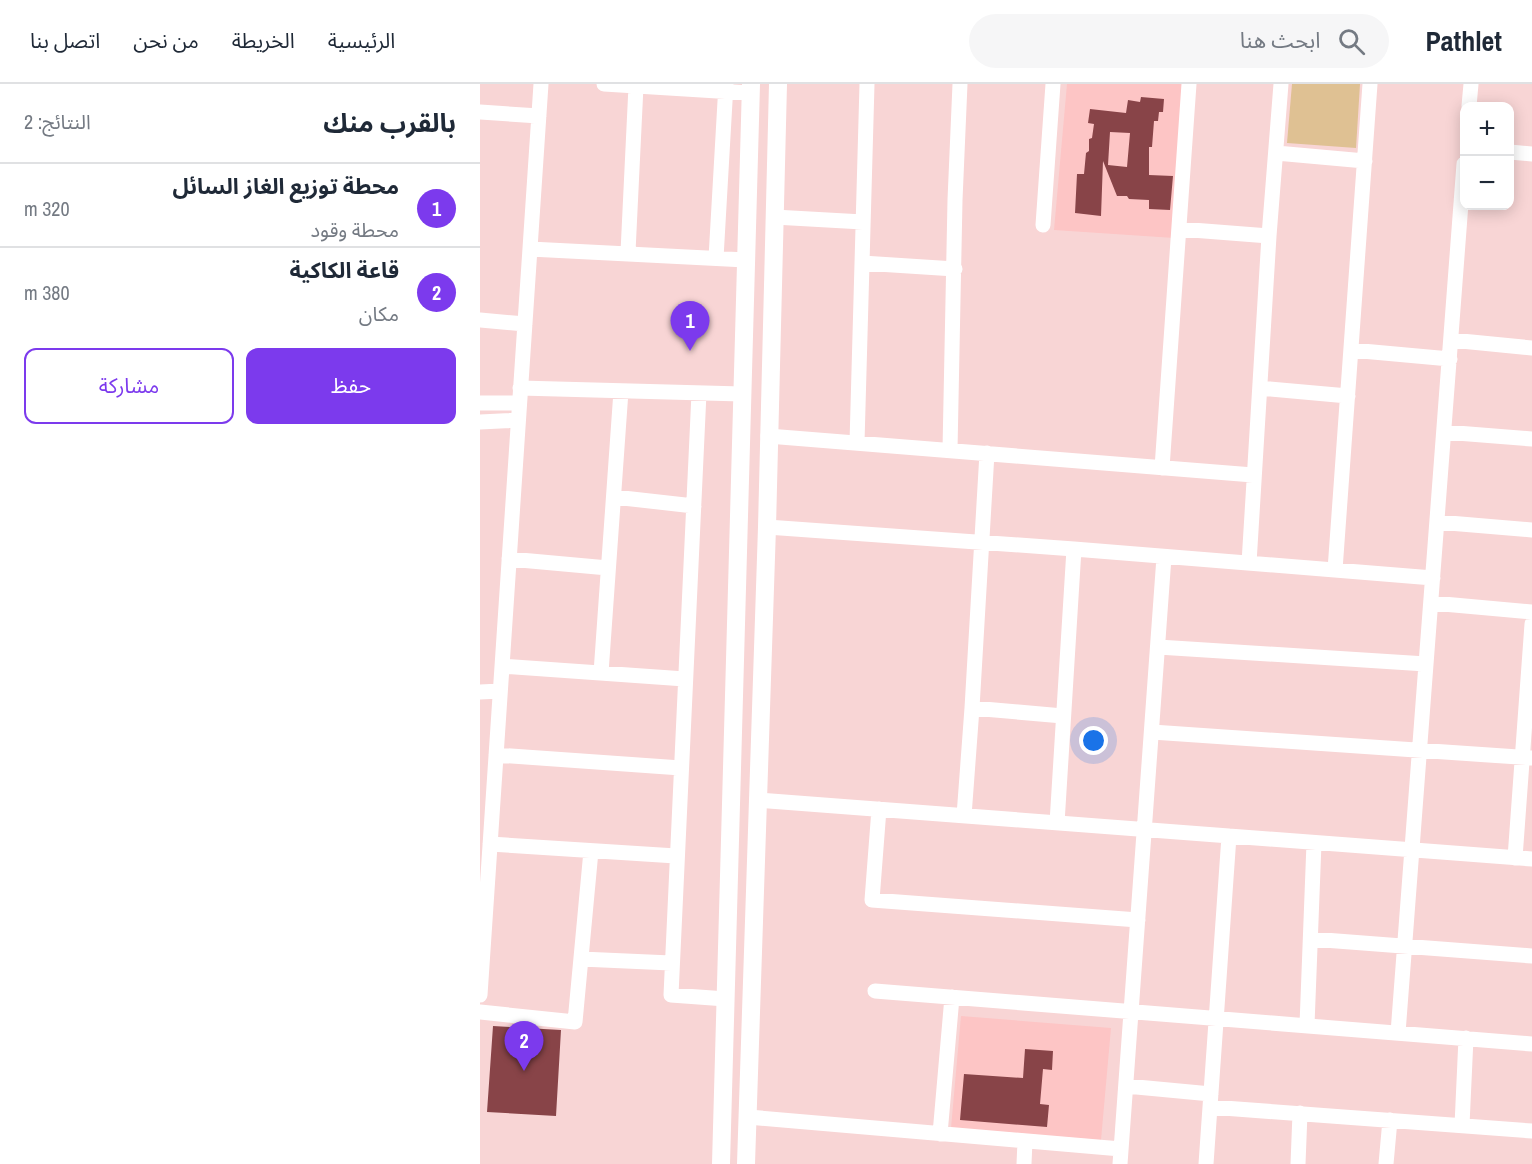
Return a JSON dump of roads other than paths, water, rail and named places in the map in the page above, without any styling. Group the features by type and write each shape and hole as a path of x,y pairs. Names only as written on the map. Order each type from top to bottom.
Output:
{"main road":[{"path":"746,1164 778,84"},
{"path":"722,1164 750,89"},
{"path":"733,720 760,722"}],"street":[{"path":"480,995 483,909 490,844 487,782 495,755 502,666 541,84"},
{"path":"604,84 750,89"},
{"path":"857,443 867,84"},
{"path":"950,450 955,200 960,84"},
{"path":"1043,225 1053,84"},
{"path":"1162,468 1189,84"},
{"path":"1249,563 1253,475 1281,84"},
{"path":"1335,570 1370,84"},
{"path":"1469,102 1471,84"},
{"path":"628,252 636,86"},
{"path":"716,258 726,88"},
{"path":"480,112 539,116"},
{"path":"1514,152 1532,154"},
{"path":"1276,153 1365,161"},
{"path":"1398,1033 1461,210"},
{"path":"774,217 863,222"},
{"path":"1179,229 1269,236"},
{"path":"530,249 628,252 746,260"},
{"path":"862,263 955,269"},
{"path":"480,320 525,324"},
{"path":"1451,340 1532,348"},
{"path":"1351,350 1450,359"},
{"path":"1260,388 1348,396"},
{"path":"480,404 520,395 621,391 742,394"},
{"path":"601,673 621,391"},
{"path":"699,393 671,995 726,999"},
{"path":"480,422 518,420"},
{"path":"1444,432 1532,439"},
{"path":"768,436 1253,475"},
{"path":"964,816 987,453"},
{"path":"614,497 693,506"},
{"path":"1437,522 1532,530"},
{"path":"766,527 1433,578"},
{"path":"1057,823 1074,549"},
{"path":"748,1118 1025,1140 1121,1156 1164,557"},
{"path":"509,559 608,568"},
{"path":"1432,603 1532,612"},
{"path":"1515,858 1526,758 1532,624"},
{"path":"1158,647 1426,664"},
{"path":"502,666 685,679"},
{"path":"480,692 500,691"},
{"path":"972,708 1063,716"},
{"path":"1152,732 1526,758"},
{"path":"495,755 681,768"},
{"path":"757,800 1532,859"},
{"path":"879,809 872,900 1138,920"},
{"path":"1206,1164 1229,836"},
{"path":"1307,1025 1314,843"},
{"path":"490,844 676,855"},
{"path":"480,1012 574,1022 591,851"},
{"path":"1311,939 1532,956"},
{"path":"581,959 671,963"},
{"path":"875,991 1532,1044"},
{"path":"940,1134 952,997"},
{"path":"1462,1125 1466,1038"},
{"path":"1126,1086 1300,1113 1532,1131"},
{"path":"1298,1164 1300,1113"},
{"path":"1386,1164 1390,1120"},
{"path":"1024,1164 1025,1140"}],"place":[{"name":"محطة توزيع الغاز السائل","path":"690,351"},
{"name":"قاعة الكاكية","path":"524,1071"}]}
